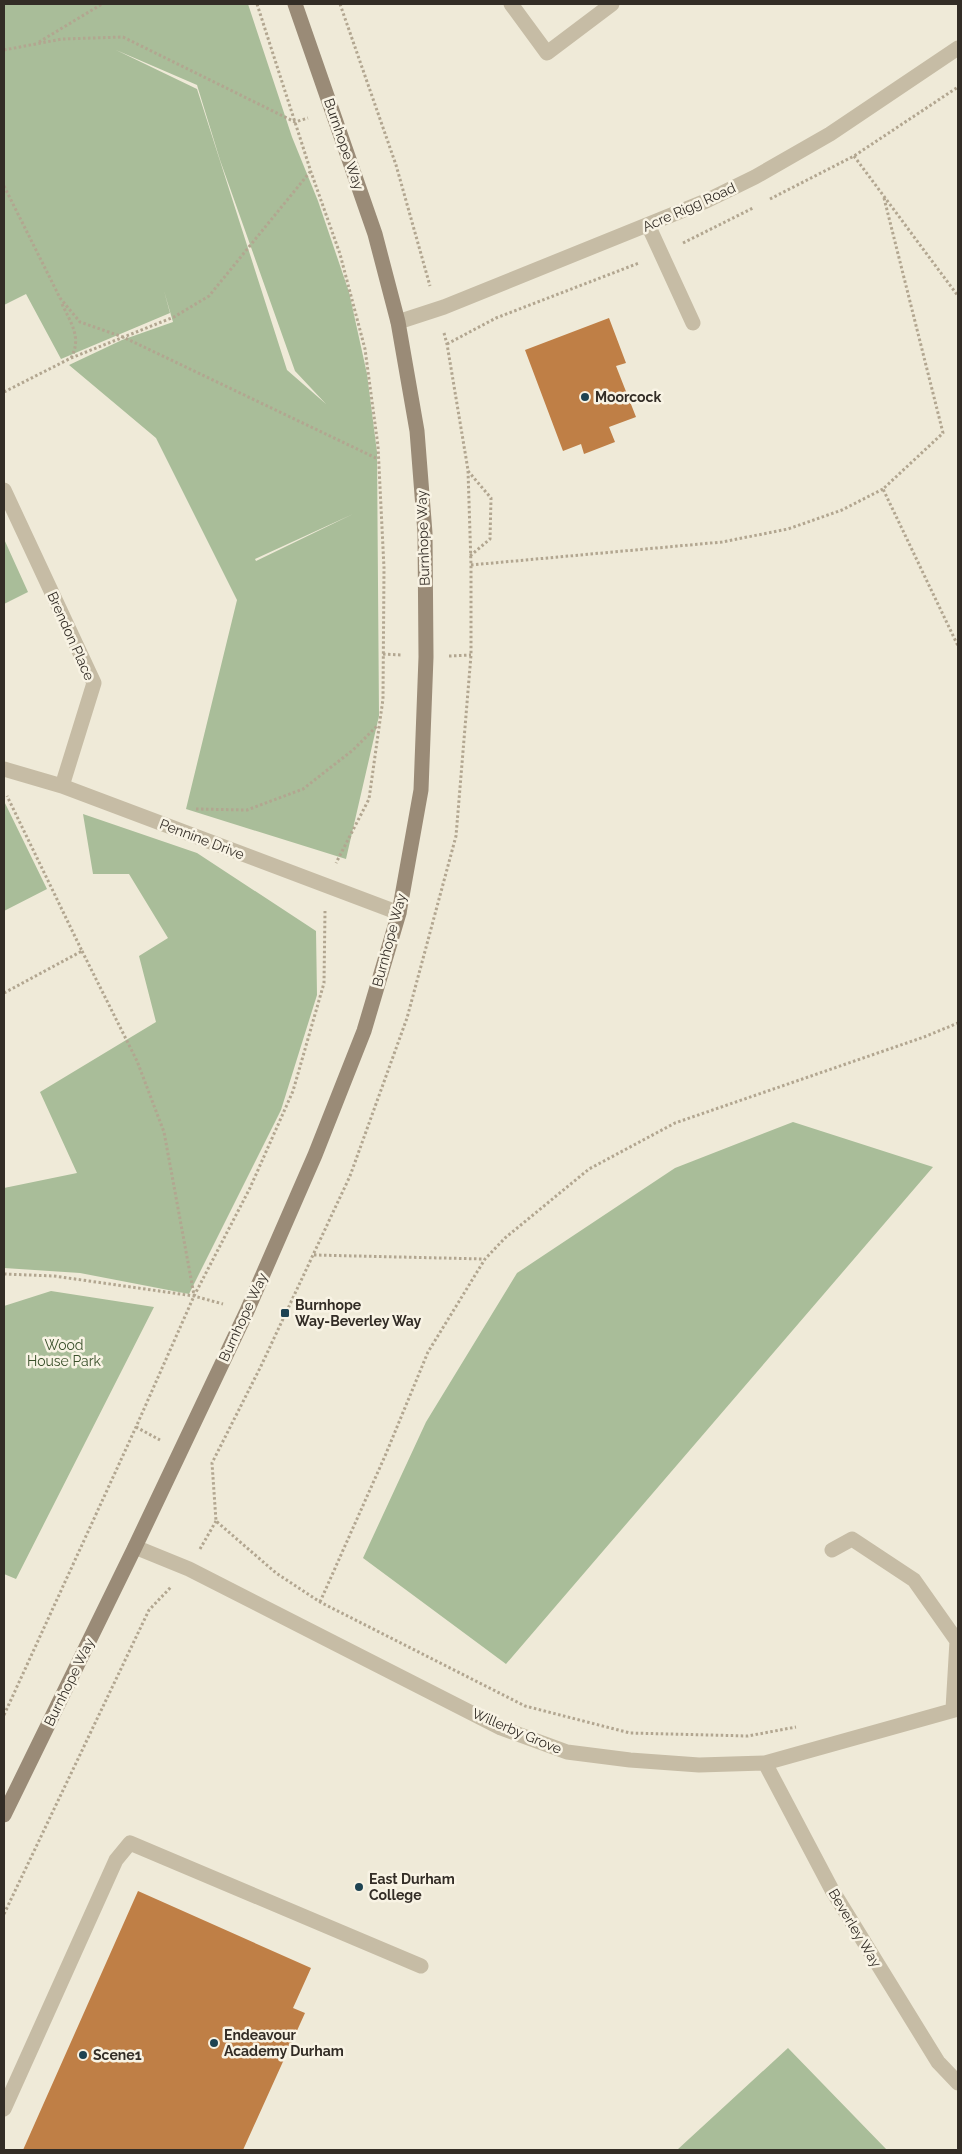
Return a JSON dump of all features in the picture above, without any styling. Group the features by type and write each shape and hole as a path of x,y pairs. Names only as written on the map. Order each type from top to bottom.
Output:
{"main road":[{"name":"Burnhope Way","path":"4,1815 136,1547 247,1311 315,1155 364,1031 399,912 421,790 426,647 425,533 417,431 398,322 375,234 295,4"}],"street":[{"path":"511,4 547,53 612,4"},
{"name":"Acre Rigg Road","path":"398,322 436,309 648,225 706,201 756,177 830,134 958,49"},
{"path":"648,225 693,323"},
{"name":"Brendon Place","path":"4,490 94,683 62,786"},
{"name":"Pennine Drive","path":"4,769 62,786 325,886 399,912"},
{"path":"832,1550 852,1539 914,1580 958,1641 956,1709"},
{"name":"Willerby Grove","path":"136,1547 189,1569 501,1728 567,1752 630,1760 698,1765 765,1763 956,1709"},
{"name":"Beverley Way","path":"765,1763 832,1890 938,2062 958,2083"},
{"path":"4,2109 116,1860 130,1843 421,1966"}],"path":[{"path":"36,44 102,4"},
{"path":"4,1715 194,1296 250,1188 293,1091 324,983 325,886 368,799 383,699 384,568 378,459 365,350 340,254 311,172 257,4"},
{"path":"4,1914 149,1610 189,1569 216,1521 212,1463 261,1366 350,1176 408,1018 456,836 471,654 468,470 448,344 436,309 396,165 340,4"},
{"path":"4,50 62,39 123,36 295,122 332,109"},
{"path":"854,156 958,296"},
{"path":"4,392 71,358 174,316 209,296 311,172"},
{"path":"4,186 74,329 76,348 71,358"},
{"path":"471,565 722,542 788,530 842,510 882,488 943,433 884,198"},
{"path":"60,298 80,322 123,337 378,459"},
{"path":"468,470 490,498 490,539 470,556"},
{"path":"882,488 958,646"},
{"path":"187,809 247,810 302,788 353,750 378,725"},
{"path":"4,789 137,1061 164,1132 194,1296"},
{"path":"4,993 82,951"},
{"path":"320,1602 385,1456 428,1352 485,1259 505,1238 589,1169 675,1123 924,1037 958,1023"},
{"path":"314,1255 485,1259"},
{"path":"4,1274 54,1276 194,1296 247,1311"},
{"path":"216,1521 276,1573 320,1602 526,1706 630,1732 748,1736 803,1726"}],"green space":[{"path":"4,4 248,4 292,137 318,201 349,292 367,374 377,452 379,716 346,859 186,809 237,600 156,438 69,365 122,340 173,322 164,291 170,313 61,359 26,294 4,305","holes":["116,50 197,85 220,160 295,371 326,404 287,370 197,89","353,514 256,561 255,559"]},
{"path":"4,539 28,592 4,604"},
{"path":"4,801 47,889 4,911"},
{"path":"83,814 197,853 316,931 317,995 281,1110 189,1294 80,1273 4,1268 4,1188 77,1173 40,1092 156,1022 139,956 168,938 129,874 93,874"},
{"path":"793,1122 933,1167 506,1664 363,1558 426,1422 517,1273 675,1168"},
{"name":"Wood House Park","path":"51,1291 154,1307 16,1579 4,1574 4,1306"},
{"path":"788,2048 887,2150 677,2150"}],"building":[{"name":"Moorcock","path":"609,318 626,363 616,366 636,417 609,427 615,442 584,454 581,444 563,451 525,350"},
{"path":"138,1891 311,1968 293,2008 305,2013 243,2150 23,2150"}],"place":[{"name":"Moorcock","path":"585,397"},
{"name":"Burnhope Way-Beverley Way","path":"285,1313"},
{"name":"East Durham College","path":"359,1887"},
{"name":"Endeavour Academy Durham","path":"214,2043"},
{"name":"Scene1","path":"83,2055"}]}
